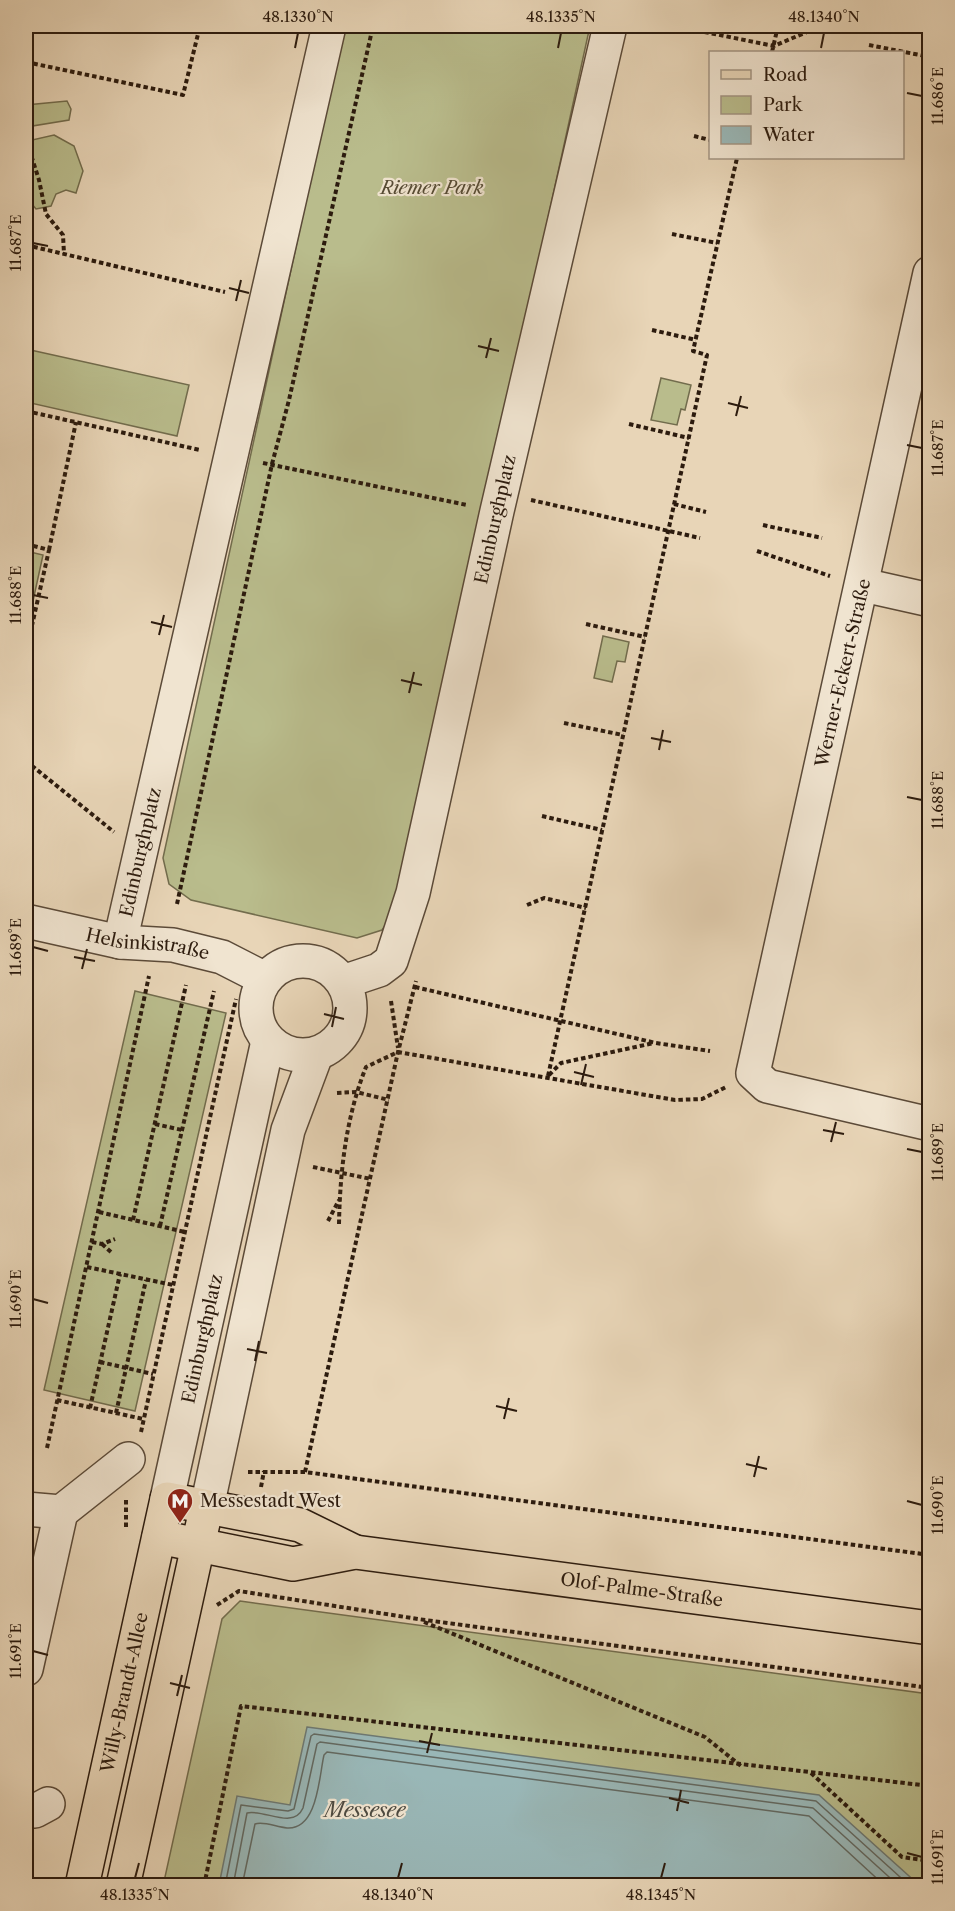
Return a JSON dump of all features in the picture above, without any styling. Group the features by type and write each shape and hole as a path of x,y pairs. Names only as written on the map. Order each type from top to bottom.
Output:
{"main road":[{"name":"Olof-Palme-Straße","path":"167,1498 300,1525 355,1552"},
{"name":"Willy-Brandt-Allee","path":"82,1886 167,1498"},
{"path":"123,1886 207,1507"},
{"name":"Olof-Palme-Straße","path":"159,1538 293,1564 355,1552 930,1628"}],"street":[{"name":"Edinburghplatz","path":"120,942 328,26"},
{"name":"Edinburghplatz","path":"343,982 379,970 391,961 396,953 413,893 610,26"},
{"name":"Werner-Eckert-Straße","path":"753,1073 930,273"},
{"path":"862,585 930,600"},
{"name":"Helsinkistraße","path":"26,921 120,942 173,945 222,957 261,976"},
{"path":"207,1507 288,1130 316,1055 340,1039 347,1028 351,1002 343,982 328,968 309,962 288,964 261,976 257,1016 268,1041 290,1054 316,1055"},
{"name":"Edinburghplatz","path":"167,1498 268,1041"},
{"path":"753,1073 767,1086 930,1124"},
{"path":"26,1669 61,1512 134,1449"},
{"path":"26,1509 61,1512"}],"path":[{"path":"26,62 183,95 200,26"},
{"path":"177,904 272,464 289,400 373,26"},
{"path":"675,26 774,46 809,32"},
{"path":"772,51 778,26"},
{"path":"869,45 900,51"},
{"path":"904,52 930,57"},
{"path":"694,136 709,140"},
{"path":"26,151 32,158 39,180 46,214 63,235 64,254"},
{"path":"548,1076 707,355 693,351 737,159"},
{"path":"672,234 717,243"},
{"path":"26,245 225,292"},
{"path":"652,330 696,340"},
{"path":"26,652 76,422"},
{"path":"629,424 689,438"},
{"path":"502,494 700,538"},
{"path":"674,504 706,512"},
{"path":"763,525 822,538"},
{"path":"26,544 49,550"},
{"path":"757,551 815,572 862,585"},
{"path":"586,624 645,637"},
{"path":"564,723 623,735"},
{"path":"26,761 141,853"},
{"path":"542,816 602,830"},
{"path":"527,905 544,897 585,908"},
{"path":"47,1448 149,976"},
{"path":"134,1449 167,1321 184,1232 213,1113 236,998 261,976"},
{"path":"417,976 305,1472 930,1556"},
{"path":"133,1220 186,985"},
{"path":"415,987 656,1043 710,1051"},
{"path":"160,1226 214,991"},
{"path":"392,1001 398,1052"},
{"path":"548,1076 561,1063 656,1043"},
{"path":"339,1224 340,1173 356,1092 366,1067 398,1052 548,1076 675,1100 702,1099 753,1073"},
{"path":"155,1124 182,1130"},
{"path":"308,1166 371,1179"},
{"path":"328,1221 340,1200"},
{"path":"99,1212 184,1232"},
{"path":"102,1244 116,1239"},
{"path":"92,1242 102,1244 112,1253"},
{"path":"87,1267 173,1286"},
{"path":"90,1408 120,1274"},
{"path":"116,1413 146,1280"},
{"path":"100,1362 153,1374"},
{"path":"57,1400 143,1419"},
{"path":"239,1590 418,1619 930,1688"},
{"path":"418,1619 705,1737 741,1766"},
{"path":"204,1886 241,1706 741,1766 930,1786"},
{"path":"811,1773 902,1857 930,1861"},
{"path":"26,1882 32,1883"}],"green space":[{"name":"Riemer Park","path":"344,26 590,26 397,909 382,930 357,938 191,900 169,884 163,858"},
{"path":"67,101 71,109 69,120 26,127 26,105"},
{"path":"54,135 74,146 83,171 76,193 66,190 56,194 51,206 36,209 26,197 26,139 28,141"},
{"path":"26,349 189,385 177,436 26,402"},
{"path":"661,378 691,385 685,410 681,409 677,425 651,420"},
{"path":"26,551 43,555 26,633"},
{"path":"603,636 629,642 625,662 617,661 612,682 594,678"},
{"path":"135,991 226,1013 135,1411 44,1390"},
{"path":"240,1601 929,1694 929,1885 163,1886 222,1619"}],"water":[{"name":"Messesee","path":"307,1727 819,1795 919,1885 219,1885 237,1796 290,1805"}],"place":[{"name":"Messestadt West","path":"180,1524"}]}
